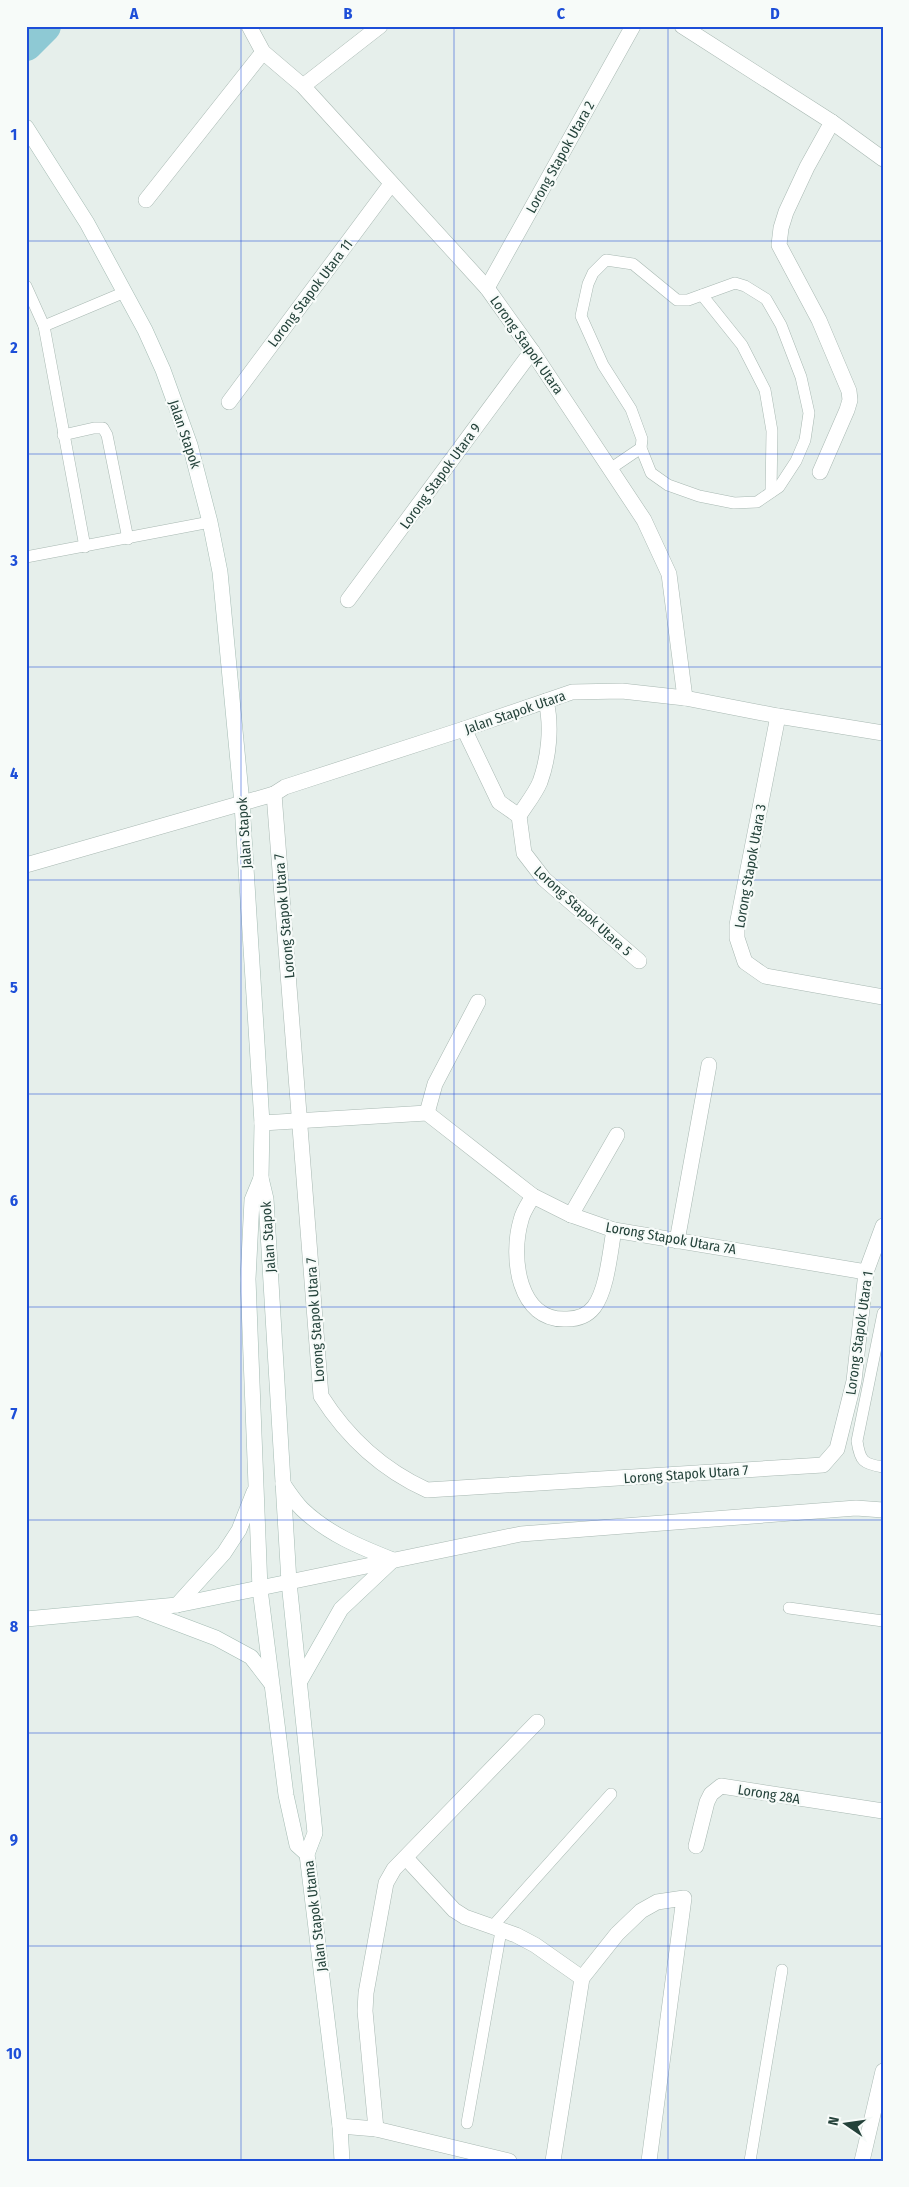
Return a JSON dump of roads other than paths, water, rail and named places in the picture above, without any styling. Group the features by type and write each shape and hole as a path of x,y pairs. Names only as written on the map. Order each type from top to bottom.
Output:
{"street":[{"path":"146,200 263,52 249,26"},
{"path":"303,86 380,26"},
{"name":"Lorong Stapok Utara 2","path":"487,288 633,26"},
{"path":"682,26 832,122 883,158"},
{"name":"Lorong Stapok Utara","path":"263,52 303,86 487,288 532,351 644,520 669,574 685,698"},
{"path":"820,472 847,410 850,400 849,391 819,320 780,245 780,228 807,167 832,122"},
{"name":"Jalan Stapok","path":"26,127 87,223 145,330 163,370 190,445 210,522 220,572 242,804 262,1123 261,1178 266,1199 289,1582"},
{"name":"Lorong Stapok Utara 11","path":"229,402 391,184"},
{"name":"Lorong Stapok Utara 9","path":"348,600 532,351"},
{"name":"Jalan Stapok Utara","path":"26,865 274,794 285,787 572,692 622,691 685,698 778,716 883,733"},
{"path":"464,729 499,802 519,816 539,784 541,776 548,741 550,717 546,701"},
{"name":"Lorong Stapok Utara 3","path":"778,716 737,926 737,938 745,962 765,976 883,997"},
{"name":"Lorong Stapok Utara 7","path":"274,794 321,1396 334,1417 375,1458 406,1479 427,1490 823,1465"},
{"name":"Lorong Stapok Utara 5","path":"519,816 524,853 544,879 639,961"},
{"path":"262,1123 427,1113 435,1084 478,1002"},
{"path":"678,1240 709,1065"},
{"name":"Lorong Stapok Utara 7A","path":"427,1113 534,1196 571,1215 614,1230 866,1272"},
{"path":"571,1215 617,1135"},
{"path":"261,1178 252,1200 248,1279 260,1589 290,1818 297,1845 307,1854"},
{"path":"534,1196 521,1218 518,1232 517,1256 520,1284 536,1310 555,1320 579,1319 594,1307 603,1289 614,1230"},
{"name":"Lorong Stapok Utara 1","path":"823,1465 837,1449 854,1382 866,1272 882,1231"},
{"path":"177,1605 208,1574 239,1530 256,1488 256,1462"},
{"path":"283,1484 301,1508 331,1532 354,1545 393,1560"},
{"path":"26,1619 141,1610 177,1605 521,1534 856,1508 883,1510"},
{"path":"300,1681 341,1609 393,1560"},
{"name":"Jalan Stapok Utama","path":"289,1582 315,1833 307,1854 340,2126 342,2161"},
{"path":"141,1610 216,1638 251,1657 273,1686"},
{"path":"376,2129 365,2010 366,1994 386,1884 394,1869 537,1722"},
{"name":"Lorong 28A","path":"696,1846 707,1802 711,1794 721,1786 883,1811"},
{"path":"406,1858 454,1910 465,1917 516,1935 535,1945 582,1978"},
{"path":"553,2161 582,1978 617,1934 641,1911 657,1902 684,1898 649,2161"},
{"path":"862,2161 883,2071"},
{"path":"340,2126 376,2129 509,2161"}],"lane":[{"path":"606,260 633,264 677,300 688,300 735,283 745,286 766,299 781,326 801,377 809,413 805,440 796,462 778,487 757,502 734,503 676,488 668,485 651,473 641,448 642,439 631,410 603,365 581,316 588,284 593,273 606,260"},
{"path":"26,286 44,326 85,547"},
{"path":"44,326 125,292"},
{"path":"702,295 742,345 765,390 772,431 771,492"},
{"path":"63,435 94,428 103,428 107,435 128,539"},
{"path":"610,469 641,448"},
{"path":"26,558 210,522"},
{"path":"883,1313 857,1441 859,1455 867,1464 883,1467"},
{"path":"789,1608 883,1621"},
{"path":"467,2123 496,1929 611,1794"},
{"path":"750,2161 782,1970"}],"waterway":[{"path":"26,44 44,26"}]}
